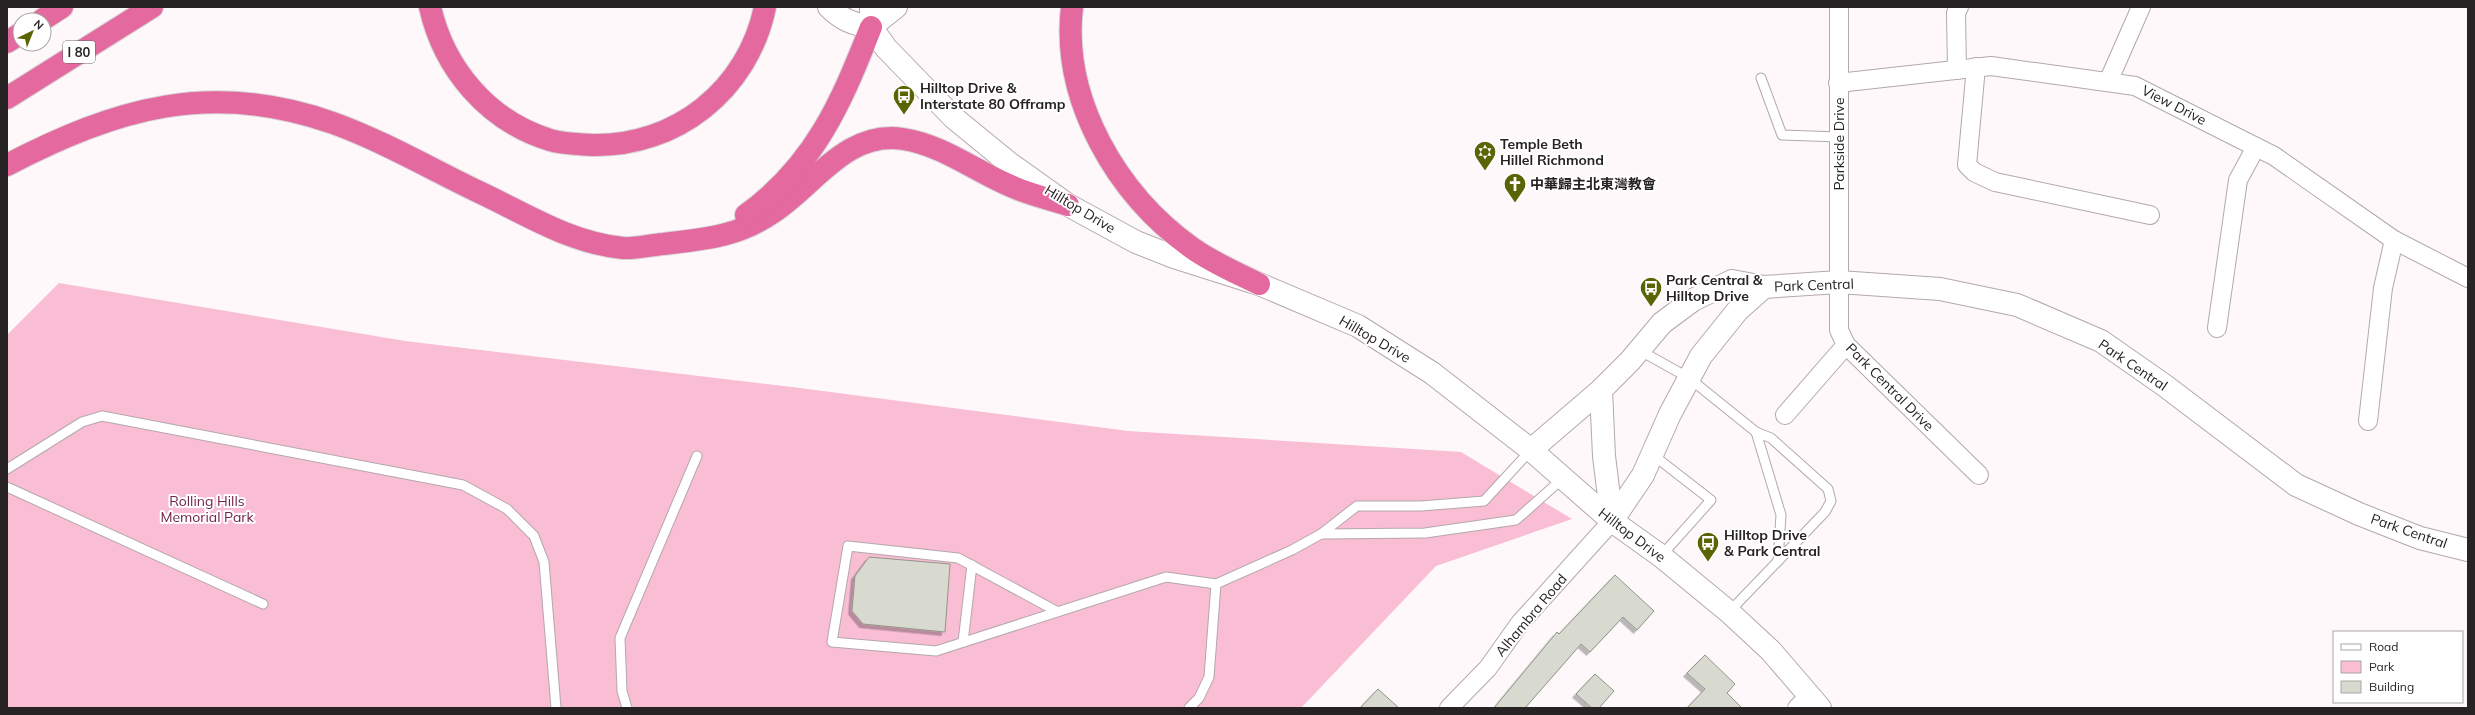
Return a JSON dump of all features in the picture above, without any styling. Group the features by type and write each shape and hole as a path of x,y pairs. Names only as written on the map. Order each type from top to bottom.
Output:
{"highway":[{"path":"52,14 62,7"},
{"name":"I 80","path":"7,98 152,7"},
{"path":"430,7 436,33 451,63 472,90 495,111 522,128 550,140 577,144 605,145 634,142 664,132 689,120 712,102 731,81 750,53 761,26 765,7"},
{"path":"1072,7 1072,44 1083,99 1095,135 1110,162 1129,187 1168,229 1193,249 1259,284"},
{"path":"676,242 741,218 771,195 797,170 817,143 840,103 871,17"},
{"path":"7,165 88,126 146,108 206,102 275,107 335,124 489,197 536,222 599,244 626,248 718,238 746,228 771,214 791,200 843,152 862,143 881,139 902,139 928,146 954,156 1014,188 1068,205"}],"street":[{"path":"829,7 839,17 849,22 871,17 896,7"},
{"name":"Parkside Drive","path":"1839,7 1839,282"},
{"path":"1957,70 1956,13 1959,7"},
{"path":"2108,82 2141,7"},
{"name":"Hilltop Drive","path":"871,17 905,70 954,118 1009,163 1068,205 1136,242 1174,257 1259,284 1358,326 1432,373 1531,450 1562,479 1612,521 1661,556 1729,612 1771,651 1808,704"},
{"name":"View Drive","path":"1838,83 1991,66 2135,86 2274,156 2394,240 2468,278"},
{"path":"1976,67 1967,165 1974,172 1995,182 2150,215"},
{"path":"2217,328 2238,180 2256,147"},
{"path":"2368,420 2382,288 2394,240"},
{"name":"Park Central","path":"1531,450 1601,390 1662,323 1699,297 1732,281 1764,287 1839,282 1940,289 2017,305 2101,341 2164,385 2296,485 2359,514 2420,538 2468,550"},
{"name":"Park Central Drive","path":"1839,282 1838,330 1846,345 1979,475"},
{"name":"Park Central","path":"1612,521 1643,475 1700,356 1738,310 1764,287"},
{"path":"1785,415 1846,345"},
{"path":"1601,390 1604,456 1612,521"},
{"name":"Alhambra Road","path":"1449,708 1488,668 1520,623 1612,521"}],"lane":[{"path":"1761,78 1782,135 1838,137"},
{"path":"1639,350 1689,378 1756,432 1771,438 1828,489 1831,501 1825,512 1729,612"},
{"path":"7,469 82,422 102,416 463,485 507,509 534,536 544,562 556,708"},
{"path":"1756,432 1781,515 1778,561"},
{"path":"1056,611 958,558 848,546 832,642 936,651 1056,611 1166,577 1216,584 1292,550 1321,534 1357,506 1421,506 1484,501 1531,450"},
{"path":"1652,455 1711,500 1661,556"},
{"path":"627,708 622,691 620,638 697,456"},
{"path":"1321,534 1425,533 1516,520 1562,479"},
{"path":"7,487 262,604"},
{"path":"963,642 972,566"},
{"path":"1188,708 1199,698 1209,677 1216,584"}],"green space":[{"name":"Rolling Hills Memorial Park","path":"59,283 405,341 792,387 1128,431 1461,452 1572,519 1436,566 1301,708 7,708 7,335"}],"building":[{"path":"869,557 950,564 945,632 863,624 852,611 855,576"},
{"path":"1615,575 1654,611 1637,630 1623,617 1590,652 1581,644 1525,708 1494,708 1557,632 1559,634"},
{"path":"1705,655 1735,684 1727,693 1742,708 1687,708 1705,689 1687,673"},
{"path":"1595,674 1614,691 1599,708 1592,708 1576,694"},
{"path":"1378,689 1399,708 1360,708"}],"place":[{"name":"Hilltop Drive & Interstate 80 Offramp","path":"904,116"},
{"name":"Temple Beth Hillel Richmond","path":"1485,172"},
{"name":"中華歸主北東灣教會","path":"1515,204"},
{"name":"Park Central & Hilltop Drive","path":"1651,308"},
{"name":"Hilltop Drive & Park Central","path":"1708,562"}]}
